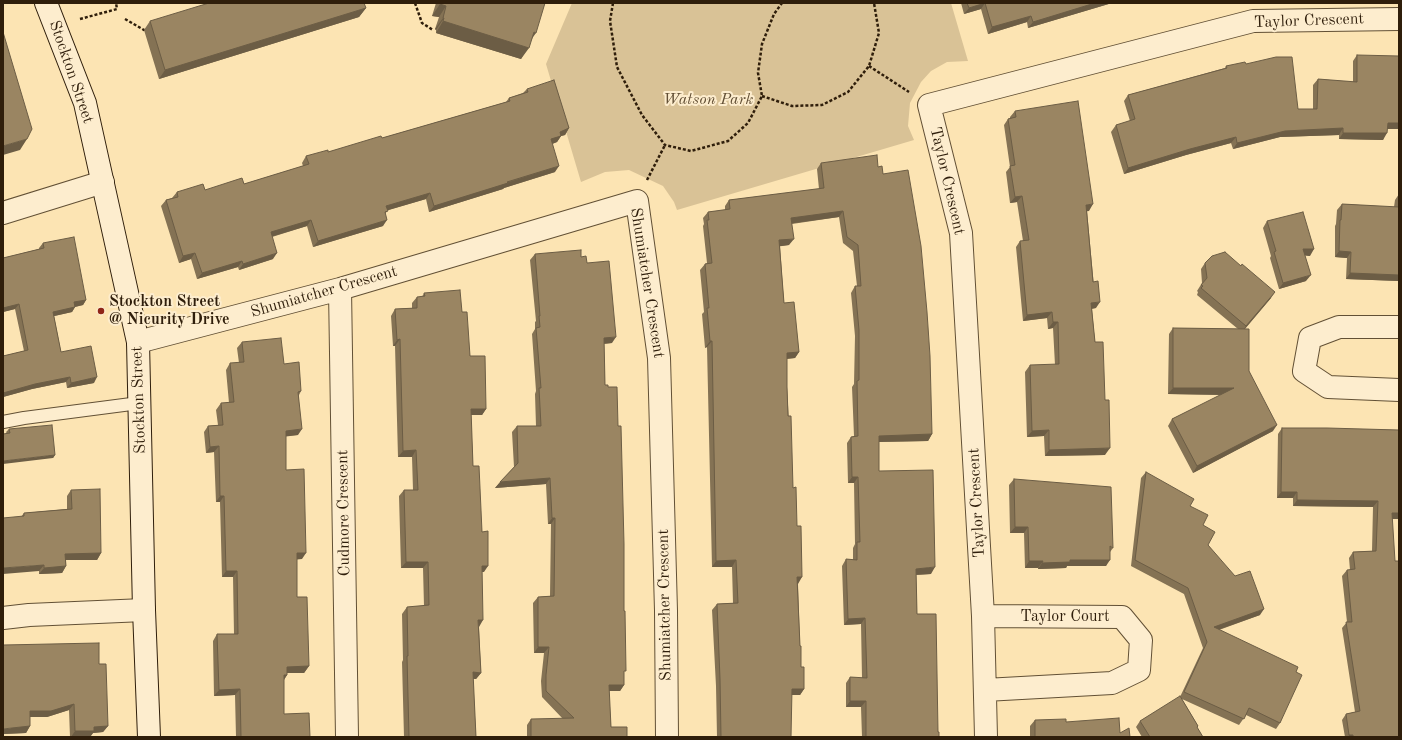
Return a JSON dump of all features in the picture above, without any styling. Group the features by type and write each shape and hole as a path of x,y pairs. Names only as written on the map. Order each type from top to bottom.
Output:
{"street":[{"name":"Stockton Street","path":"46,3 85,103 138,342 144,610 149,737"},
{"name":"Taylor Crescent","path":"986,737 983,616 961,233 929,105 1253,21 1399,19"},
{"path":"3,213 103,182"},
{"name":"Shumiatcher Crescent","path":"138,342 340,289 637,201 659,358 666,611 667,737"},
{"name":"Cudmore Crescent","path":"340,289 347,737"},
{"path":"1399,327 1339,327 1310,338 1304,371 1328,387 1399,390"},
{"path":"3,618 29,615 144,610"},
{"name":"Taylor Court","path":"983,616 1122,617 1141,640 1139,670 1112,683 985,690"}],"lane":[{"path":"3,422 139,403"}],"path":[{"path":"80,19 118,9 116,3"},
{"path":"415,3 422,24 433,30"},
{"path":"613,3 610,21 617,67 642,115 665,145 691,151 728,141 748,123 762,96 758,73 762,44 774,14 782,3"},
{"path":"762,96 792,106 822,105 848,92 869,66 879,33 874,3"},
{"path":"125,19 144,30 151,27"},
{"path":"869,66 929,105"},
{"path":"637,201 665,145"}],"green space":[{"name":"Watson Park","path":"572,3 951,3 968,61 947,62 931,71 921,82 910,103 908,126 914,140 677,210 674,202 663,186 629,170 605,172 581,182 546,64"}],"building":[{"path":"209,3 364,3 366,8 165,70 150,21"},
{"path":"545,3 536,33 534,32 529,48 443,21 446,6 440,4"},
{"path":"967,3 985,3 969,8"},
{"path":"985,3 1095,3 1033,22 1031,16 992,27"},
{"path":"3,32 32,129 27,139 3,146"},
{"path":"1357,55 1399,56 1399,123 1388,123 1387,133 1343,133 1343,128 1285,131 1237,143 1236,137 1128,168 1116,125 1135,119 1128,95 1227,68 1226,66 1245,62 1246,64 1276,57 1292,57 1298,109 1317,109 1318,79 1357,82"},
{"path":"554,80 569,128 560,132 561,136 551,139 559,166 434,206 430,193 386,206 388,211 385,212 387,220 318,241 311,220 271,232 277,253 243,264 242,261 202,273 195,253 183,256 166,200 178,197 177,192 203,184 205,190 242,178 244,184 309,164 306,156 328,150 328,152 381,136 382,138 510,101 509,98 528,92 527,89"},
{"path":"1078,101 1093,204 1086,205 1093,282 1098,281 1100,302 1091,303 1095,342 1103,342 1105,400 1109,400 1110,448 1049,450 1049,430 1032,431 1030,365 1059,364 1058,322 1053,322 1052,312 1027,315 1020,241 1029,240 1022,196 1015,197 1010,166 1015,165 1008,119 1016,117 1015,111"},
{"path":"877,155 878,167 882,166 883,174 908,170 921,246 930,356 932,434 879,436 879,471 933,470 935,567 916,569 917,614 936,614 939,737 866,737 866,701 850,701 850,677 867,678 865,618 848,619 846,559 857,560 857,542 860,542 858,477 852,477 851,437 858,436 857,381 859,380 859,330 855,286 861,286 858,245 847,237 843,211 791,218 794,239 779,240 784,303 794,302 799,352 787,353 787,387 788,416 791,416 793,488 796,487 797,526 801,526 802,577 797,577 801,667 804,667 804,689 792,689 791,737 721,737 717,604 738,603 736,560 716,561 712,341 710,341 707,308 709,308 705,264 712,263 707,220 709,220 708,212 730,209 729,200 824,188 821,163"},
{"path":"1342,204 1399,207 1399,275 1350,273 1351,252 1339,251"},
{"path":"1303,212 1314,249 1303,249 1311,275 1283,283 1274,252 1276,251 1267,221"},
{"path":"74,237 86,300 74,302 75,307 53,312 61,352 91,346 97,377 71,383 70,377 35,384 3,393 3,356 28,350 19,304 3,308 3,258 44,248 43,243"},
{"path":"581,250 581,257 586,256 587,263 609,261 616,337 604,338 605,385 608,385 608,387 617,387 618,426 621,426 626,671 624,671 624,685 609,685 611,727 627,727 627,737 531,737 531,719 574,718 546,691 549,647 538,647 538,597 554,596 555,518 552,518 550,478 500,482 518,463 517,426 541,426 539,388 541,388 536,328 540,327 540,316 535,254"},
{"path":"1225,252 1241,266 1242,264 1275,292 1246,326 1201,288 1203,286 1201,285 1207,278 1205,263 1212,256"},
{"path":"460,290 462,312 467,312 470,356 485,356 486,409 471,409 473,466 479,466 482,532 488,531 488,566 482,566 483,620 478,620 481,673 473,672 476,737 409,737 407,607 429,605 428,562 406,562 404,490 418,490 416,450 403,451 400,339 397,340 395,309 417,308 417,297 425,296 424,293"},
{"path":"1173,328 1249,329 1249,371 1277,425 1197,466 1172,419 1234,388 1173,388"},
{"path":"281,338 284,364 299,362 301,391 298,392 302,429 286,431 286,470 304,469 306,553 297,553 297,597 307,597 309,666 287,667 287,675 284,675 284,714 309,713 310,737 241,737 240,689 219,690 217,634 238,634 237,571 226,571 224,496 220,496 219,446 210,447 208,426 223,425 221,403 234,402 230,363 244,362 242,342"},
{"path":"52,425 55,455 3,461 3,434 10,433 9,429"},
{"path":"1282,428 1399,430 1399,513 1392,513 1395,561 1399,561 1399,737 1353,737 1353,735 1349,735 1346,714 1360,711 1346,622 1352,622 1347,570 1355,569 1353,552 1376,551 1378,501 1297,500 1297,492 1281,492"},
{"path":"1146,472 1194,499 1190,506 1208,515 1203,525 1215,532 1208,545 1235,576 1250,571 1264,609 1214,627 1298,667 1296,672 1302,675 1280,723 1249,708 1244,719 1184,692 1207,642 1188,588 1135,560"},
{"path":"1014,479 1111,487 1113,548 1110,546 1110,560 1070,560 1070,562 1042,563 1043,561 1029,561 1028,527 1015,527"},
{"path":"100,489 101,553 65,554 66,566 44,568 44,565 3,568 3,518 24,516 24,513 72,509 71,490"},
{"path":"99,643 99,664 106,664 108,726 94,727 94,731 75,731 74,704 51,711 30,711 30,726 3,729 3,645"},
{"path":"1180,696 1203,737 1150,737 1140,721"},
{"path":"1119,718 1120,733 1129,728 1130,737 1035,737 1035,720 1066,719 1066,722"}],"place":[{"name":"Stockton Street @ Nicurity Drive","path":"101,311"}]}
